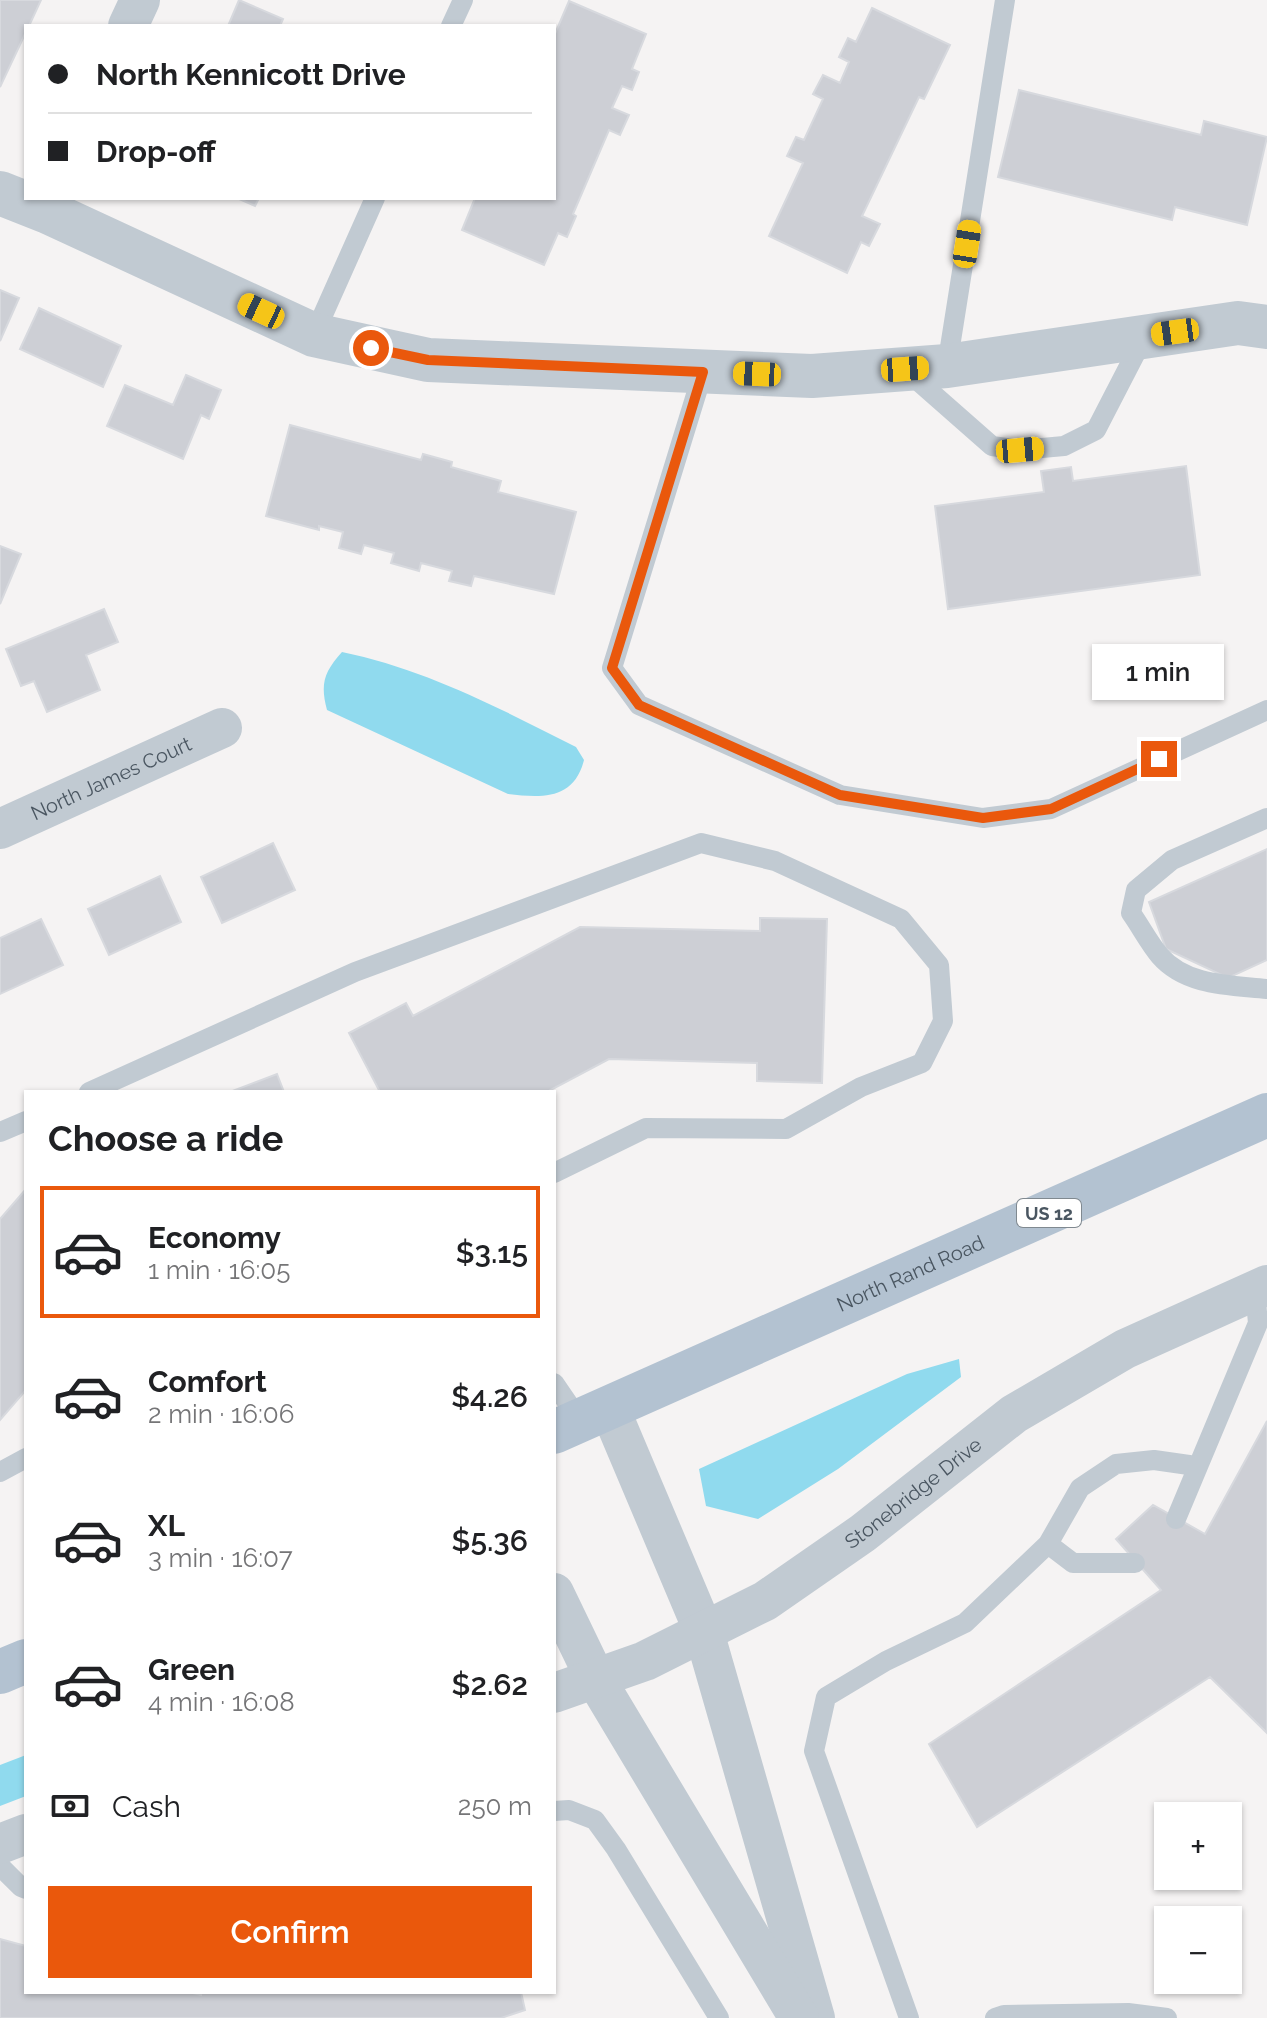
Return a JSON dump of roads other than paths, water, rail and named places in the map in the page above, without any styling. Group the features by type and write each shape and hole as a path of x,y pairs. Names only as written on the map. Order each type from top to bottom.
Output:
{"main road":[{"name":"North Rand Road","path":"581,1420 1267,1115"},
{"path":"0,1672 24,1662"}],"street":[{"path":"129,24 140,0"},
{"path":"0,193 24,199"},
{"path":"30,200 51,205 314,335 428,360 812,376 926,368 1238,323 1267,327"},
{"name":"North James Court","path":"0,829 222,728"},
{"name":"Stonebridge Drive","path":"556,1692 645,1661 765,1601 1014,1414 1125,1349 1261,1288"},
{"path":"581,1420 704,1632 815,2018"},
{"path":"556,1597 595,1678 799,2018"},
{"path":"0,1844 24,1835"}],"lane":[{"path":"452,24 463,0"},
{"path":"1005,0 926,368 992,446 1020,450 1064,446 1096,430 1144,337"},
{"path":"314,335 374,200"},
{"path":"703,372 612,668 639,705 840,795 983,818 1051,809 1267,710"},
{"path":"1267,818 1172,860 1136,890 1131,913 1160,956 1177,970 1206,983 1267,989"},
{"path":"93,1090 355,972 701,843 775,861 901,919 939,965 943,1021 922,1063 861,1087 786,1129 646,1128 556,1172"},
{"path":"0,1132 24,1122"},
{"path":"1176,1519 1258,1323 1261,1288"},
{"path":"556,1386 581,1420"},
{"path":"0,1472 24,1459"},
{"path":"909,2018 814,1751 826,1697 886,1661 965,1623 1048,1544 1080,1488 1116,1464 1154,1460 1196,1466"},
{"path":"1048,1544 1073,1563 1135,1563"},
{"path":"556,1811 569,1810 595,1820 616,1849 719,2018"},
{"path":"0,1866 24,1888"},
{"path":"995,2018 1004,2015 1128,2013 1167,2018"}],"water":[{"path":"342,652 373,659 433,680 576,747 584,760 579,773 573,783 555,794 508,794 327,710 325,679"},
{"path":"959,1359 961,1377 838,1469 758,1519 706,1506 699,1469 907,1374"},
{"path":"24,1756 24,1797 0,1806 0,1765"}]}
